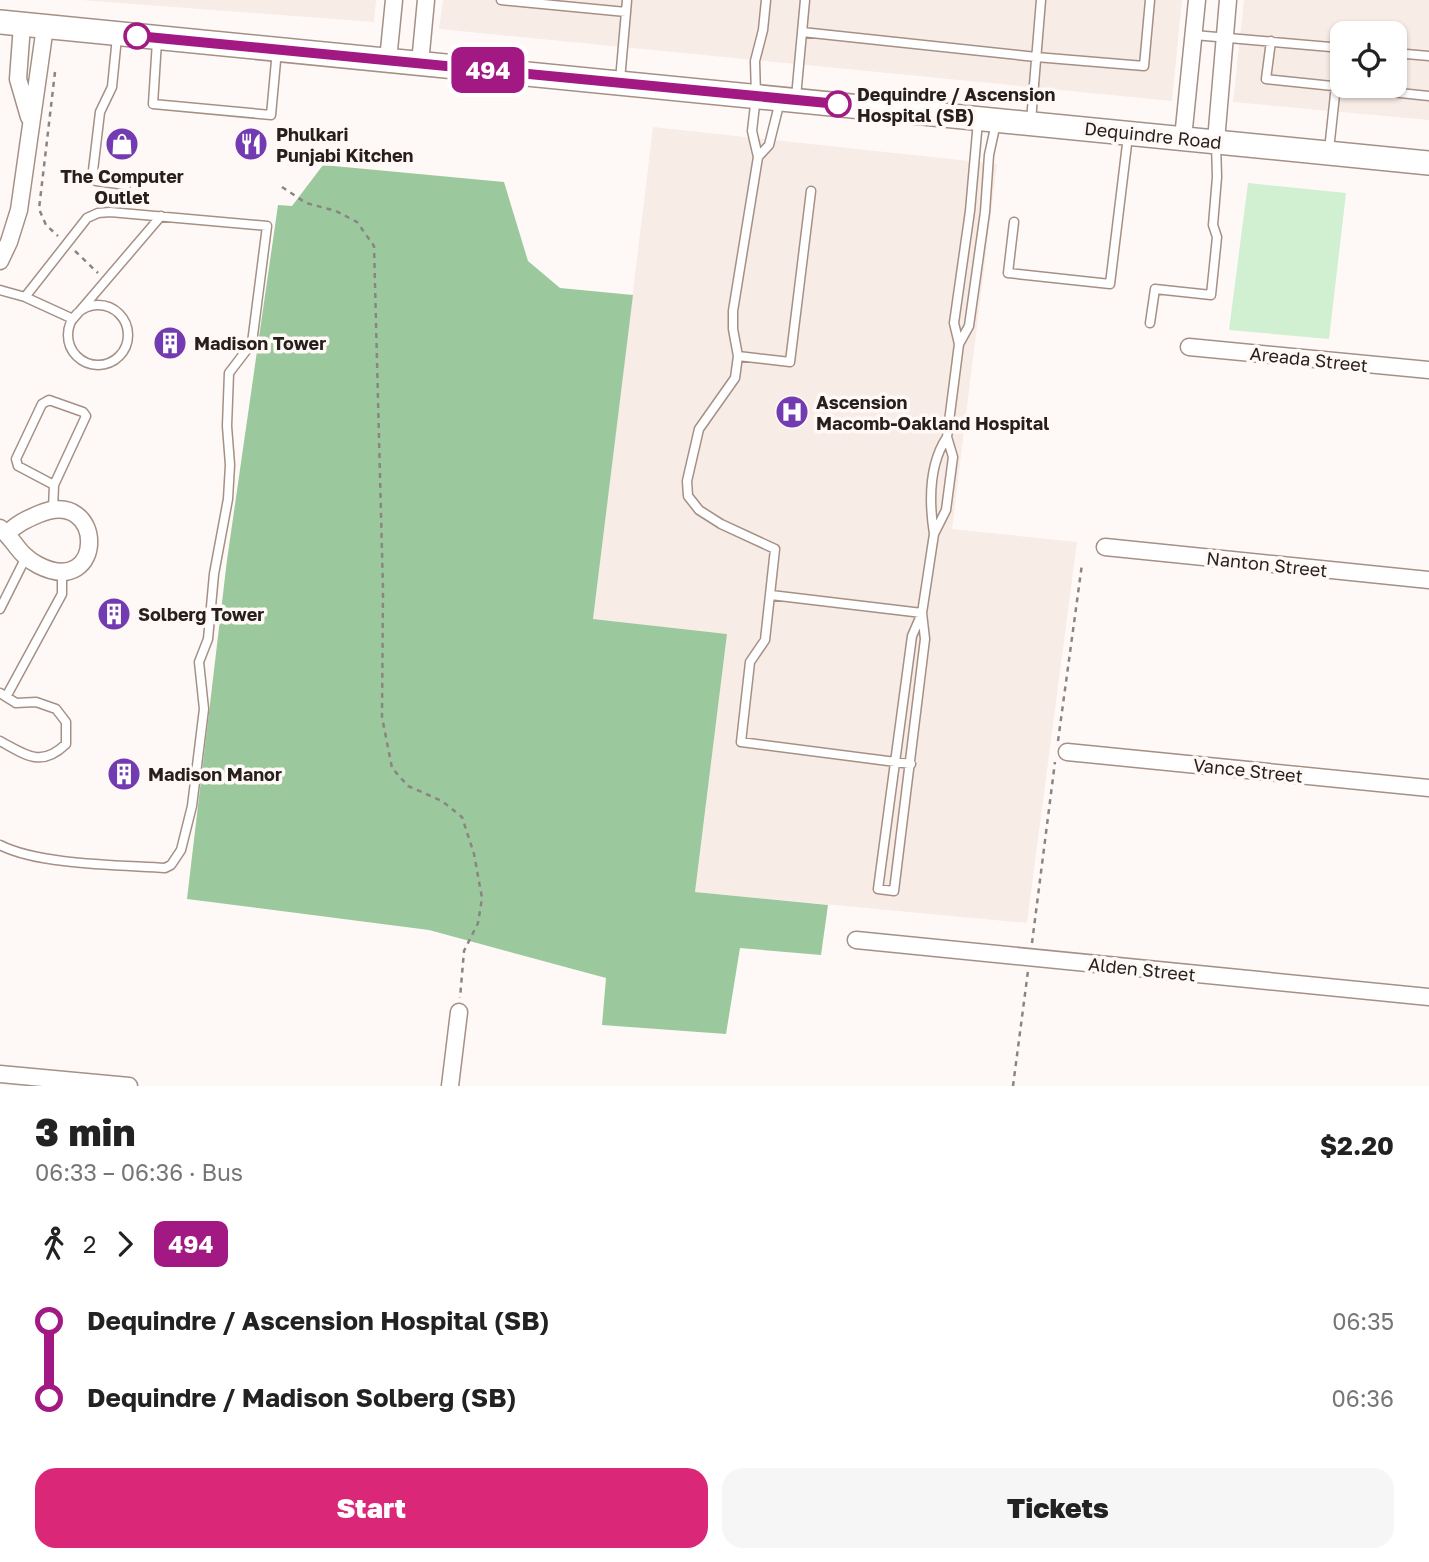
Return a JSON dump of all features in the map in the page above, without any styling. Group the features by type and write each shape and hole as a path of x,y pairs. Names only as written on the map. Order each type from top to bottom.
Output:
{"main road":[{"name":"Dequindre Road","path":"11,23 1429,163"}],"street":[{"path":"388,60 394,0"},
{"path":"420,63 426,0"},
{"path":"1183,138 1197,0"},
{"path":"1216,141 1228,0"},
{"path":"11,23 18,58 18,79 31,122"},
{"path":"0,261 19,210 45,27"},
{"name":"Areada Street","path":"1189,347 1429,370"},
{"path":"53,509 74,514 86,526 91,538 88,557 71,570 62,571 41,566 16,549 3,531 53,509"},
{"name":"Nanton Street","path":"1105,547 1429,580"},
{"name":"Vance Street","path":"1067,752 1429,788"},
{"name":"Alden Street","path":"856,940 1429,997"},
{"path":"450,1086 459,1013"},
{"path":"0,1074 129,1086"}],"lane":[{"path":"501,0 544,2 626,12"},
{"path":"620,83 627,0"},
{"path":"766,0 763,30 755,61 756,96 752,131 758,157 733,311 738,356 735,378 699,429 687,481 688,496 699,510 721,524 775,549 765,640 751,662 741,742 911,764"},
{"path":"758,157 769,145 788,99 802,32 805,0"},
{"path":"1030,124 1041,0"},
{"path":"802,32 1144,66 1150,0"},
{"path":"117,34 113,87 100,112 92,178 96,181 127,185"},
{"path":"1194,34 1330,47"},
{"path":"158,38 153,104 271,115 277,49"},
{"path":"1270,41 1266,79 1330,85"},
{"path":"1407,54 1429,56"},
{"path":"1407,94 1429,96"},
{"path":"1329,153 1335,98"},
{"path":"959,344 969,326 985,212 989,155 987,119"},
{"path":"934,534 946,510 953,457 947,437 959,344 954,324 970,211 987,119"},
{"path":"1014,222 1008,273 1110,284 1128,133"},
{"path":"1150,323 1155,289 1211,295 1217,237 1213,225 1217,177 1216,141"},
{"path":"738,356 790,362 811,191"},
{"path":"0,845 12,851 78,863 164,868 171,865 181,850 190,817 204,709 199,662 208,639 214,574 228,499 229,373 252,343 267,226 98,213 87,218 25,297"},
{"path":"73,319 93,306 104,306 113,310 121,316 127,335 121,354 104,365 84,362 71,348 69,328 73,319 161,216"},
{"path":"0,290 25,297 73,319"},
{"path":"53,509 54,485 85,424 86,416 83,411 49,400 43,404 16,459 18,466 54,485"},
{"path":"922,613 925,639 894,891 878,889 912,636 922,613 934,534 930,505 938,450 947,437"},
{"path":"0,610 26,557"},
{"path":"0,741 32,758 54,755 66,744 66,722 56,709 36,702 16,703 3,695 62,594 62,571"},
{"path":"771,595 922,613"}],"path":[{"path":"56,62 39,209 46,225 61,239"},
{"path":"282,187 306,203 337,211 357,222 374,246 382,563 382,717 392,768 408,786 442,801 462,817 474,854 482,898 478,923 464,951 459,1013"},
{"path":"75,251 99,274"},
{"path":"1013,1086 1029,966"}],"shaded area":[{"path":"81,0 376,0 374,22"},
{"path":"443,0 1182,0 1172,101 439,29"},
{"path":"1244,0 1429,0 1429,120 1233,102"},
{"name":"Ascension Macomb-Oakland Hospital","path":"653,127 997,164 952,529 1077,542 1027,923 695,892 727,634 593,619"}],"green space":[{"path":"323,165 504,182 528,261 560,288 633,295 593,619 727,634 695,892 828,905 821,955 740,948 726,1034 602,1025 606,978 429,930 187,899 227,560 278,205 292,206"},
{"path":"1248,183 1346,193 1329,339 1229,330"}],"bus line":[{"name":"494","path":"137,36 838,104"}],"place":[{"name":"Dequindre / Ascension Hospital (SB)","path":"838,104"},
{"name":"The Computer Outlet","path":"122,144"},
{"name":"Phulkari Punjabi Kitchen","path":"251,144"},
{"name":"Madison Tower","path":"170,343"},
{"name":"Ascension Macomb-Oakland Hospital","path":"792,412"},
{"name":"Solberg Tower","path":"114,614"},
{"name":"Madison Manor","path":"124,774"}]}
